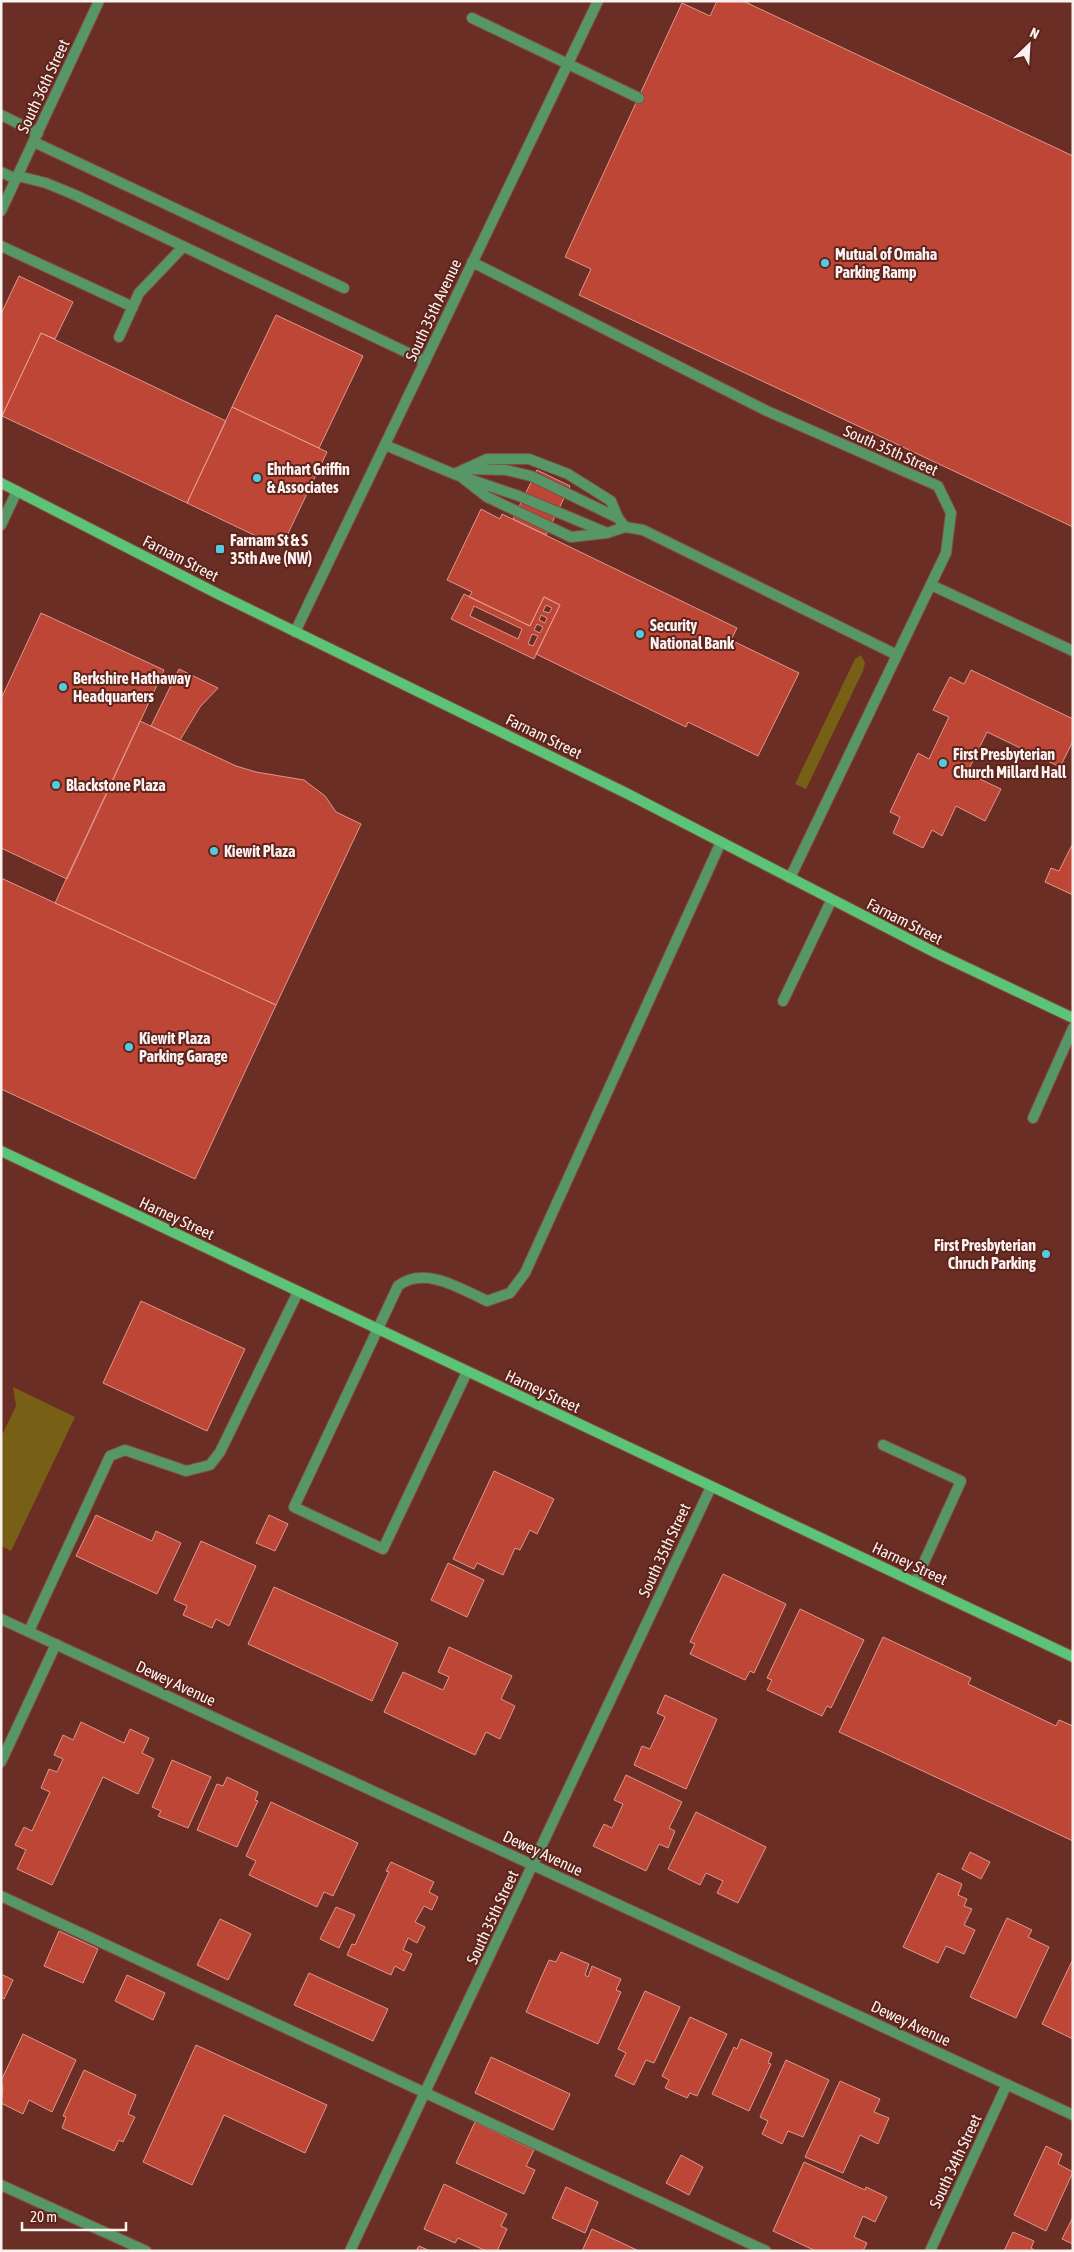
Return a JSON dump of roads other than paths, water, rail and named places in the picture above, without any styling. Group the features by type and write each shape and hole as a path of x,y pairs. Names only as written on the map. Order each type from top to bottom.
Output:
{"main road":[{"name":"Farnam Street","path":"1,483 295,632 626,792 831,901 936,954 1073,1018"},
{"name":"Harney Street","path":"1,1151 1073,1657"}],"street":[{"name":"South 36th Street","path":"1,211 99,1"},
{"name":"South 35th Avenue","path":"295,632 598,1"},
{"path":"472,18 639,98"},
{"path":"1,116 36,137 344,288"},
{"path":"1,172 17,178 46,183 75,195 425,361"},
{"path":"1,246 133,307"},
{"path":"119,337 139,293 183,247"},
{"name":"South 35th Street","path":"472,262 767,410 938,486 951,512 946,553 790,878"},
{"path":"385,445 494,486 607,533"},
{"path":"459,473 486,459 529,459 568,474 611,501 618,518 625,526"},
{"path":"459,473 506,470 530,476 618,518"},
{"path":"459,473 487,497 571,537 607,533 625,526 643,530 897,655"},
{"path":"1,525 17,491"},
{"path":"930,585 1073,651"},
{"path":"467,1372 383,1549 294,1507 398,1286 413,1278 425,1277 450,1284 487,1301 510,1292 525,1273 721,842"},
{"path":"783,1001 831,901"},
{"path":"1032,1118 1073,1028"},
{"path":"28,1631 110,1456 125,1450 186,1471 210,1465 220,1452 298,1292"},
{"path":"883,1445 961,1480 914,1582"},
{"name":"South 35th Street","path":"350,2251 711,1487"},
{"name":"Dewey Avenue","path":"1,1619 1073,2115"},
{"path":"1,1762 56,1644"},
{"path":"1,1896 424,2094 766,2251"},
{"name":"South 34th Street","path":"930,2251 1007,2084"},
{"path":"1,2184 146,2251"}],"place":[{"name":"Mutual of Omaha Parking Ramp","path":"825,263"},
{"name":"Ehrhart Griffin & Associates","path":"257,478"},
{"name":"Farnam St & S 35th Ave (NW)","path":"220,549"},
{"name":"Security National Bank","path":"640,634"},
{"name":"Berkshire Hathaway Headquarters","path":"63,687"},
{"name":"First Presbyterian Church Millard Hall","path":"943,763"},
{"name":"Blackstone Plaza","path":"56,785"},
{"name":"Kiewit Plaza","path":"214,851"},
{"name":"Kiewit Plaza Parking Garage","path":"129,1047"},
{"name":"First Presbyterian Chruch Parking","path":"1046,1254"}]}
